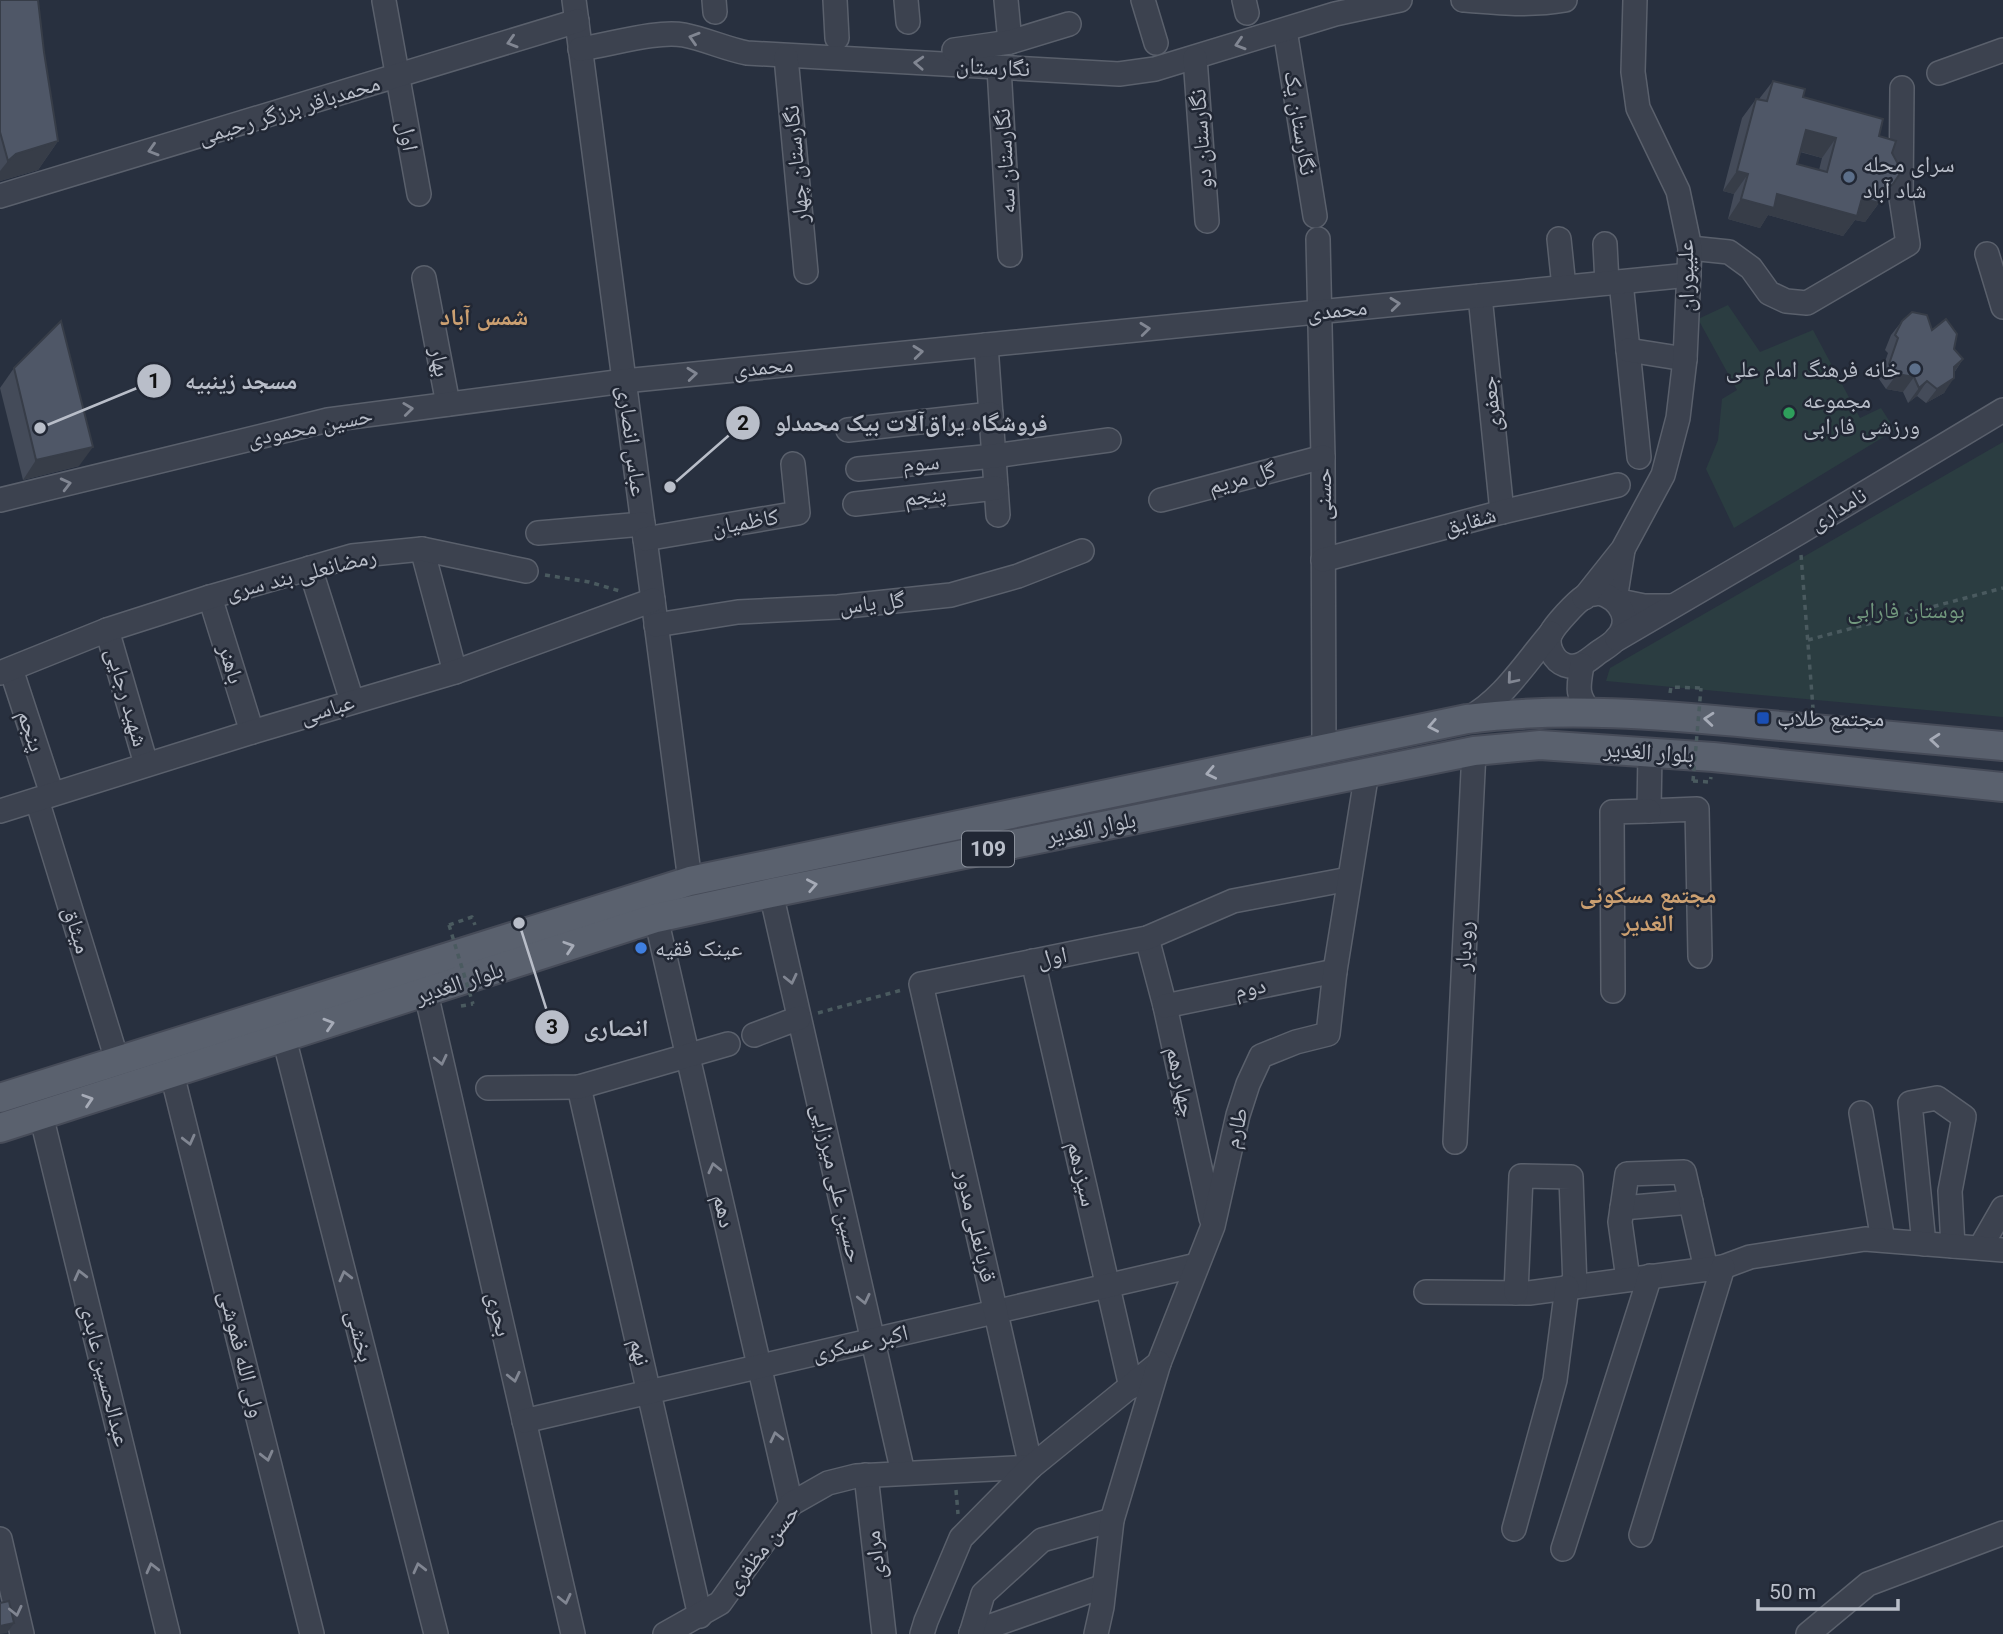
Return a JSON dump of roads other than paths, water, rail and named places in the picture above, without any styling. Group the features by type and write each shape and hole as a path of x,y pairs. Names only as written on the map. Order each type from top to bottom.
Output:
{"main road":[{"name":"بلوار الغدیر","path":"0,1098 690,881 1467,719 1537,713 1667,715 2003,746"},
{"name":"بلوار الغدیر","path":"0,1128 656,918 1474,751 1540,745 1650,752 2003,787"}],"street":[{"path":"835,0 837,38"},
{"path":"1006,0 1010,42"},
{"path":"1143,0 1156,43"},
{"name":"نگارستان","path":"580,49 653,35 673,34 685,35 726,49 786,57 1119,74 1156,69 1335,14 1401,0"},
{"path":"1465,0 1528,4 1565,0"},
{"name":"علیپوران","path":"1623,549 1663,475 1678,418 1685,359 1690,248 1678,191 1638,108 1633,72 1635,0"},
{"path":"384,1 398,77"},
{"name":"محمدباقر برزگر رحیمی","path":"0,196 398,77 575,11"},
{"name":"عباس انصاری","path":"575,11 690,881"},
{"path":"954,50 1010,42 1069,24"},
{"name":"نگارستان یک","path":"1285,30 1315,216"},
{"path":"1939,73 2003,51"},
{"name":"نگارستان چهار","path":"786,57 806,272"},
{"name":"نگارستان دو","path":"1195,58 1208,221"},
{"name":"نگارستان سه","path":"999,68 1010,255"},
{"name":"اول","path":"398,77 419,194"},
{"path":"1690,248 1729,252 1751,268 1769,293 1786,301 1808,303 1908,244 1901,198 1902,88"},
{"name":"حسنی","path":"1318,239 1323,457 1324,750"},
{"path":"1559,239 1564,287"},
{"path":"1605,244 1628,349 1639,457"},
{"path":"1987,254 2003,307"},
{"name":"محمدی","path":"624,381 1689,275"},
{"name":"بهار","path":"424,278 448,404"},
{"name":"جعفری","path":"1480,296 1502,512"},
{"path":"986,345 998,515"},
{"path":"1628,349 1685,359"},
{"name":"حسین محمودی","path":"0,500 328,420 624,381"},
{"name":"نامداری","path":"1617,639 2003,410"},
{"path":"848,430 991,414"},
{"name":"سوم","path":"858,469 994,456 1109,440"},
{"name":"گل مریم","path":"1161,500 1323,457"},
{"name":"کاظمیان","path":"644,532 798,513 793,464"},
{"name":"شقایق","path":"1323,560 1502,512 1618,485"},
{"name":"پنجم","path":"855,504 996,488"},
{"path":"538,533 644,532"},
{"path":"422,549 455,672"},
{"name":"رمضانعلی بند سری","path":"5,671 107,630 352,556 422,549 526,571"},
{"path":"1467,719 1482,711 1500,693 1623,549"},
{"path":"1551,633 1550,648 1553,656 1559,662 1574,667 1582,665 1617,639 1624,624 1624,615 1615,600 1623,549"},
{"name":"گل یاس","path":"656,625 738,612 838,607 951,595 1018,576 1082,551"},
{"path":"310,568 352,701"},
{"path":"1584,597 1600,593 1615,600 1644,606 1672,606"},
{"name":"باهنر","path":"210,597 252,732"},
{"name":"عباسی","path":"0,811 352,701 455,672 653,600"},
{"name":"شهید رجایی","path":"107,630 146,764"},
{"path":"1582,665 1578,684 1580,701 1591,713"},
{"name":"پنجم","path":"5,671 44,797"},
{"name":"رودبار","path":"1455,1142 1474,751"},
{"path":"1649,811 1650,752"},
{"name":"طارم","path":"922,1634 961,1538 1031,1467 1159,1363 1213,1226 1238,1115 1261,1056 1296,1042 1328,1034 1335,971 1367,772"},
{"name":"میثاق","path":"44,797 117,1060"},
{"path":"1613,991 1612,812 1697,809 1700,956"},
{"name":"اول","path":"921,984 1147,938 1233,901 1349,879"},
{"name":"حسین علی میرزایی","path":"771,893 904,1473"},
{"name":"دهم","path":"656,918 791,1504"},
{"name":"چهاردهم","path":"1147,938 1165,1006 1213,1226"},
{"name":"سیزدهم","path":"1033,961 1131,1387"},
{"name":"دوم","path":"1165,1006 1335,971"},
{"name":"قربانعلی مدور","path":"921,984 1031,1467"},
{"name":"بحری","path":"426,993 573,1634"},
{"path":"754,1035 799,1018"},
{"name":"بخشی","path":"284,1038 436,1634"},
{"path":"488,1088 579,1087 728,1044"},
{"name":"ولی الله قموشی","path":"172,1074 312,1634"},
{"name":"نهم","path":"579,1087 700,1616"},
{"path":"1924,1244 1910,1103 1937,1098 1964,1117 1950,1191 1953,1246"},
{"path":"1861,1113 1883,1240"},
{"name":"عبدالحسین عابدی","path":"41,1115 168,1634"},
{"path":"1563,1549 1639,1278 1619,1222 1628,1174 1684,1172 1691,1202 1714,1268 1641,1535"},
{"path":"1514,1529 1555,1380 1571,1287 1571,1177 1521,1176 1516,1293"},
{"path":"1622,1208 1691,1202"},
{"path":"1426,1292 1516,1293 1571,1287 1714,1268 1750,1257 1865,1239 1992,1249 2003,1208"},
{"name":"اکبر عسکری","path":"524,1421 1197,1265"},
{"path":"1096,1634 1112,1520 1159,1363"},
{"name":"حسن مظفری","path":"665,1634 720,1603 791,1504 828,1483 866,1475 1031,1467"},
{"name":"مرادی","path":"866,1475 884,1634"},
{"path":"971,1633 983,1594 1042,1540 1112,1520"},
{"path":"1808,1634 1868,1584 2003,1533"},
{"path":"0,1539 22,1634"},
{"path":"971,1633 1104,1586"}],"place":[{"name":"سرای محله شاد آباد","path":"1849,177"},
{"name":"خانه فرهنگ امام علی","path":"1915,369"},
{"name":"مجموعه ورزشی فارابی","path":"1789,413"},
{"name":"مسجد زینبیه","path":"40,428"},
{"name":"فروشگاه یراق‌آلات بیک محمدلو","path":"670,487"},
{"name":"مجتمع طلاب","path":"1763,718"},
{"name":"انصاری","path":"519,923"},
{"name":"عینک فقیه","path":"641,948"}],"district":[{"name":"شمس آباد","path":"484,317"},
{"name":"مجتمع مسکونی الغدیر","path":"1648,909"}],"park label":[{"name":"بوستان فارابی","path":"1906,610"}]}
